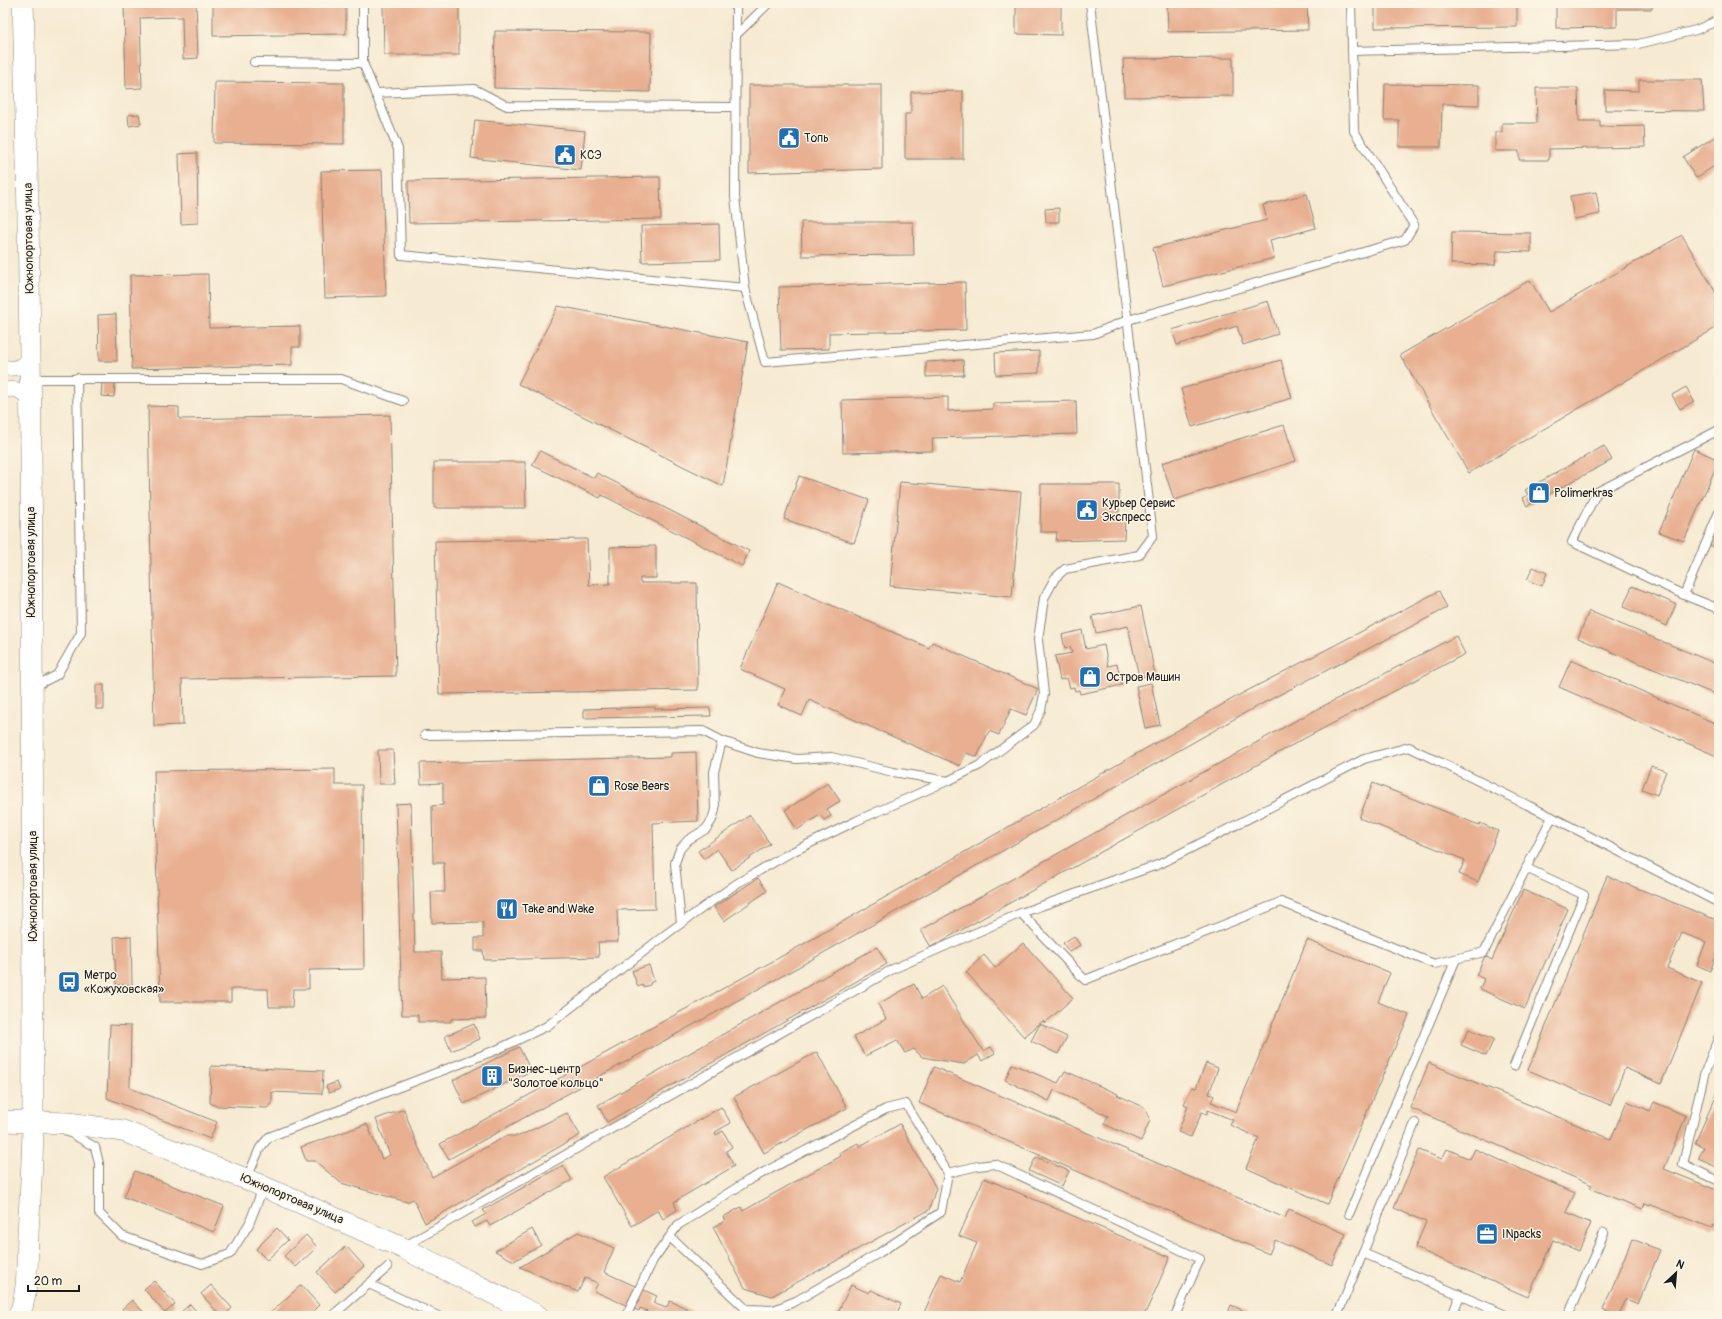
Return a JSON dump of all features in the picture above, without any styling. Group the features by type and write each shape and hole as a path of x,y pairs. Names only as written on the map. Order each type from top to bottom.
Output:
{"main road":[{"name":"Южнопортовая улица","path":"18,1316 23,1307 33,1162 30,350 28,181 23,3"},
{"name":"Южнопортовая улица","path":"3,1121 69,1123 124,1131 255,1183 403,1248 538,1316"}],"street":[{"path":"3,367 8,369 21,366 26,362 30,350"},
{"path":"3,391 14,389 20,391 29,401 30,407"}],"lane":[{"path":"363,3 363,63 398,149 401,255 745,288"},
{"path":"736,3 735,197 745,288 765,362 1093,334 1128,320 1405,240 1414,226 1354,131 1352,3"},
{"path":"736,34 769,3"},
{"path":"33,1121 67,1130 95,1147 98,1163 99,1213 122,1236 202,1264 230,1254 249,1224 260,1148 269,1137 496,1050 547,1026 681,923 736,884 790,853 856,821 948,781 980,765 1034,725 1041,710 1044,694 1038,640 1044,598 1055,578 1065,569 1140,555 1153,536 1090,3"},
{"path":"1352,51 1638,44 1696,30 1719,20"},
{"path":"254,62 363,63"},
{"path":"375,93 474,89 507,106 735,107"},
{"path":"30,380 77,378 340,379 403,401"},
{"path":"32,688 57,675 80,633 77,378"},
{"path":"1719,430 1597,492 1572,542 1719,609"},
{"path":"1684,594 1719,512"},
{"path":"425,735 703,732 722,741 758,753 797,760 831,757 893,772 948,781"},
{"path":"681,923 676,863 680,849 688,840 706,829 712,820 715,810 714,772 722,741"},
{"path":"403,1248 893,969 1021,914 1160,864 1364,759 1409,747 1552,817 1719,903"},
{"path":"1021,914 1085,980 1281,902 1434,964 1484,952 1552,817"},
{"path":"1514,1066 1584,895 1526,868"},
{"path":"1349,1214 1456,959"},
{"path":"1719,1036 1704,1075 1683,1164 1719,1181"},
{"path":"626,1316 653,1260 678,1225 749,1180 886,1109 906,1104 948,1173 941,1212 879,1253 796,1301 774,1310 746,1309 670,1237"},
{"path":"1337,1316 1415,1123"},
{"path":"948,1173 978,1166 995,1164 1200,1259 1175,1316"},
{"path":"1568,1316 1604,1233"},
{"path":"1363,1253 1508,1316"},
{"path":"332,1316 388,1266"},
{"path":"369,1284 438,1316"},
{"path":"1452,1316 1460,1295"}],"building":[{"path":"124,3 196,3 198,58 183,59 182,17 140,18 142,88 126,89"},
{"path":"213,3 346,3 346,34 213,36"},
{"path":"383,3 459,3 459,55 384,55"},
{"path":"1016,3 1061,3 1061,35 1016,34"},
{"path":"1167,3 1307,3 1308,30 1168,32"},
{"path":"1375,3 1517,3 1517,27 1375,28"},
{"path":"1556,3 1652,3 1652,9 1617,9 1617,27 1556,28"},
{"path":"495,31 651,32 650,92 494,88"},
{"path":"1233,58 1233,96 1124,97 1123,59"},
{"path":"1639,80 1702,80 1704,111 1605,110 1605,90 1639,91"},
{"path":"215,82 344,83 344,144 214,143"},
{"path":"1385,84 1479,85 1479,105 1442,104 1441,147 1399,147 1399,120 1384,120"},
{"path":"749,85 882,85 882,169 749,173"},
{"path":"1536,88 1578,88 1579,121 1600,121 1600,127 1644,126 1645,147 1549,149 1549,160 1519,160 1519,151 1495,151 1495,132 1502,132 1502,123 1537,123"},
{"path":"963,91 963,159 905,159 905,114 911,114 911,92"},
{"path":"139,114 141,124 129,126 128,115"},
{"path":"475,120 585,131 581,170 471,158"},
{"path":"1719,134 1719,163 1696,178 1683,157"},
{"path":"197,153 198,223 181,224 179,154"},
{"path":"382,170 386,296 325,298 321,171"},
{"path":"660,177 661,219 409,223 408,181"},
{"path":"1596,192 1600,214 1574,219 1570,196"},
{"path":"1307,194 1316,228 1270,240 1274,258 1163,286 1153,248 1267,220 1263,205"},
{"path":"1059,208 1059,222 1046,222 1045,209"},
{"path":"801,222 913,222 914,255 802,256"},
{"path":"719,224 720,260 642,262 641,226"},
{"path":"1452,232 1531,233 1531,252 1497,251 1495,265 1451,264"},
{"path":"1682,235 1719,298 1719,326 1469,473 1400,355 1530,280 1549,312"},
{"path":"208,274 209,328 300,326 300,347 292,347 292,365 132,369 130,275"},
{"path":"965,282 966,330 829,333 829,349 781,350 779,287"},
{"path":"1268,301 1278,334 1243,345 1237,326 1177,345 1172,330"},
{"path":"558,306 748,342 723,486 518,384"},
{"path":"116,314 117,361 99,361 98,315"},
{"path":"1039,351 1039,373 996,375 995,353"},
{"path":"963,360 964,375 926,377 926,362"},
{"path":"1281,360 1292,398 1192,427 1181,389"},
{"path":"102,382 115,383 114,397 101,396"},
{"path":"1686,387 1694,401 1680,409 1672,395"},
{"path":"948,397 948,411 993,409 993,403 1076,401 1077,434 932,438 933,451 843,453 842,400"},
{"path":"148,406 179,407 179,419 390,415 396,676 182,679 183,725 154,726"},
{"path":"1284,425 1296,461 1174,500 1162,463"},
{"path":"1604,446 1612,460 1527,506 1523,498 1528,495 1525,490"},
{"path":"1694,449 1719,460 1684,541 1659,532"},
{"path":"540,451 594,478 597,473 749,551 742,566 602,495 600,498 532,465"},
{"path":"434,462 525,462 526,508 434,508"},
{"path":"799,476 869,500 854,543 784,519"},
{"path":"900,482 1021,492 1012,597 890,586"},
{"path":"1041,484 1119,484 1119,520 1125,520 1124,539 1056,541 1057,532 1040,532"},
{"path":"1719,522 1719,549 1709,545"},
{"path":"587,539 589,585 610,584 610,547 656,546 656,578 640,578 640,583 697,583 698,690 439,694 435,541"},
{"path":"1533,567 1547,573 1542,586 1527,580"},
{"path":"778,582 929,648 932,642 1038,689 1026,715 1011,709 999,735 989,731 977,757 966,753 960,766 809,700 802,716 778,705 785,689 740,669"},
{"path":"1632,586 1676,604 1667,626 1623,607"},
{"path":"1439,591 1447,608 1250,710 802,965 449,1159 440,1144 793,950 1241,694"},
{"path":"1141,606 1155,674 1139,677 1128,626 1096,633 1092,616"},
{"path":"1589,611 1719,665 1719,696 1578,638"},
{"path":"1082,630 1086,649 1104,645 1108,666 1117,664 1122,685 1080,694 1079,690 1075,691 1074,687 1070,688 1067,678 1060,680 1055,656 1072,653 1070,647 1065,649 1062,635"},
{"path":"1456,636 1465,654 1305,738 931,947 921,930 1295,721"},
{"path":"1571,660 1719,725 1719,757 1559,687"},
{"path":"1151,683 1160,725 1145,728 1136,686"},
{"path":"96,685 104,685 104,709 96,709"},
{"path":"655,707 655,709 710,708 711,716 584,718 584,709"},
{"path":"378,750 393,750 395,784 379,784"},
{"path":"696,752 698,821 653,823 655,909 617,910 618,942 598,942 599,957 484,960 483,951 475,951 475,938 483,938 483,922 432,923 431,892 445,892 444,863 433,863 432,806 443,805 443,783 421,784 420,763 671,757 671,753"},
{"path":"1651,766 1666,771 1657,795 1642,789"},
{"path":"335,769 335,785 362,785 364,969 309,970 309,989 293,989 292,1007 269,1007 268,989 231,989 231,1002 160,1002 154,771"},
{"path":"828,783 840,801 827,809 831,816 824,820 820,815 797,830 785,810"},
{"path":"1373,783 1479,825 1480,823 1498,831 1478,882 1459,874 1465,860 1359,818"},
{"path":"411,803 415,952 441,952 442,978 485,977 486,1018 451,1019 451,1022 418,1022 418,1015 402,1015 396,804"},
{"path":"750,815 770,844 732,870 717,849 704,859 698,851"},
{"path":"1607,876 1719,921 1719,949 1710,971 1697,965 1706,942 1682,933 1667,968 1702,983 1661,1084 1625,1068 1610,1105 1528,1070"},
{"path":"758,878 767,891 724,921 714,907"},
{"path":"1523,890 1568,909 1525,1009 1480,989 1484,979 1476,975 1485,956 1492,960"},
{"path":"131,936 132,985 116,985 114,937"},
{"path":"1074,936 1080,945 1069,952 1063,943"},
{"path":"1307,940 1390,973 1378,1002 1409,1015 1327,1204 1246,1168 1259,1138 1230,1125 1233,1120 1208,1110 1207,1114 1202,1112 1191,1137 1178,1132 1188,1106 1184,1104 1192,1087 1196,1088 1206,1063 1218,1068 1209,1094 1214,1096 1211,1102 1236,1112"},
{"path":"1023,943 1073,998 1045,1023 1043,1021 1024,1037 966,972 984,955 995,968"},
{"path":"877,947 887,964 607,1122 598,1105"},
{"path":"649,965 654,981 650,983 650,985 643,987 642,985 638,987 632,971"},
{"path":"914,984 922,999 942,986 983,1051 991,1047 995,1053 982,1061 978,1055 964,1064 922,1057 914,1049 905,1053 897,1040 865,1056 854,1037 886,1019 878,1004"},
{"path":"474,1024 480,1039 451,1051 445,1036"},
{"path":"1040,1024 1067,1037 1058,1054 1031,1041"},
{"path":"110,1025 131,1026 130,1088 217,1122 210,1139 107,1098"},
{"path":"1469,1029 1494,1039 1486,1056 1461,1045"},
{"name":"Бизнес-центр \"Золотое кольцо\"","path":"519,1047 531,1071 464,1104 453,1080"},
{"path":"817,1052 847,1108 764,1153 734,1097"},
{"path":"1429,1063 1611,1139 1627,1101 1650,1111 1654,1102 1686,1116 1664,1169 1719,1191 1719,1227 1713,1225 1712,1228 1645,1203 1643,1209 1614,1198 1590,1188 1592,1185 1410,1108"},
{"path":"1012,1064 1058,1083 1065,1071 1144,1107 1150,1120 1141,1141 1104,1124 1108,1116 1054,1090 1049,1101 1005,1080"},
{"path":"211,1066 323,1071 322,1094 272,1092 272,1104 267,1108 216,1106 210,1103"},
{"path":"934,1067 1285,1218 1289,1209 1346,1234 1332,1265 1275,1240 1269,1254 919,1103"},
{"path":"337,1082 340,1089 329,1093 326,1086"},
{"path":"1719,1089 1719,1168 1698,1159 1704,1147 1695,1143"},
{"path":"721,1107 731,1123 715,1132 716,1135 723,1131 732,1147 726,1151 734,1166 674,1202 677,1210 663,1219 658,1210 632,1226 603,1177"},
{"path":"404,1109 414,1137 432,1177 506,1136 519,1136 567,1113 580,1135 425,1223 413,1199 407,1202 341,1183 315,1161 306,1161 301,1147 367,1124 382,1159 390,1155 376,1119"},
{"path":"900,1124 936,1188 929,1210 772,1296 745,1288 713,1227 725,1221 723,1217 741,1207 743,1211 841,1156 839,1153 858,1143 860,1146"},
{"path":"1447,1149 1470,1159 1475,1149 1575,1193 1566,1212 1591,1223 1579,1251 1553,1240 1528,1297 1415,1248 1426,1222 1394,1208 1419,1150 1442,1159"},
{"path":"1036,1157 1069,1171 1062,1186 1029,1171"},
{"path":"563,1165 572,1180 490,1226 487,1221 475,1227 472,1222 486,1214 483,1210"},
{"path":"135,1171 224,1206 214,1232 124,1197"},
{"path":"984,1178 1170,1257 1144,1316 923,1315 941,1274 960,1282 977,1243 959,1236"},
{"path":"277,1228 288,1240 267,1260 256,1249"},
{"path":"532,1229 541,1245 514,1261 495,1251"},
{"path":"578,1232 614,1248 604,1272 657,1296 653,1303 666,1308 670,1301 704,1316 645,1316 647,1311 640,1308 639,1311 594,1291 598,1283 585,1278 578,1292 520,1267"},
{"path":"306,1235 317,1247 296,1267 284,1256"},
{"path":"1632,1239 1660,1250 1638,1304 1626,1299 1619,1316 1617,1316 1603,1310"},
{"path":"346,1246 364,1266 335,1292 317,1272"},
{"path":"154,1281 175,1304 165,1313 144,1289"},
{"path":"211,1285 232,1308 224,1316 221,1316 201,1294"},
{"path":"301,1285 319,1305 308,1316 267,1316"},
{"path":"851,1285 869,1293 871,1290 901,1304 896,1316 836,1316"},
{"path":"132,1300 147,1316 129,1316 122,1309"},
{"path":"190,1304 200,1316 183,1316 180,1313"},
{"path":"1231,1305 1247,1312 1245,1316 1227,1316"}],"place":[{"name":"Топь","path":"789,138"},
{"name":"КСЭ","path":"565,155"},
{"name":"Polimerkras","path":"1539,493"},
{"name":"Курьер Сервис Экспресс","path":"1087,510"},
{"name":"Остров Машин","path":"1090,677"},
{"name":"Rose Bears","path":"599,786"},
{"name":"Take and Wake","path":"507,909"},
{"name":"Метро «Кожуховская»","path":"69,982"},
{"name":"Бизнес-центр \"Золотое кольцо\"","path":"492,1076"},
{"name":"INpacks","path":"1487,1234"}]}
